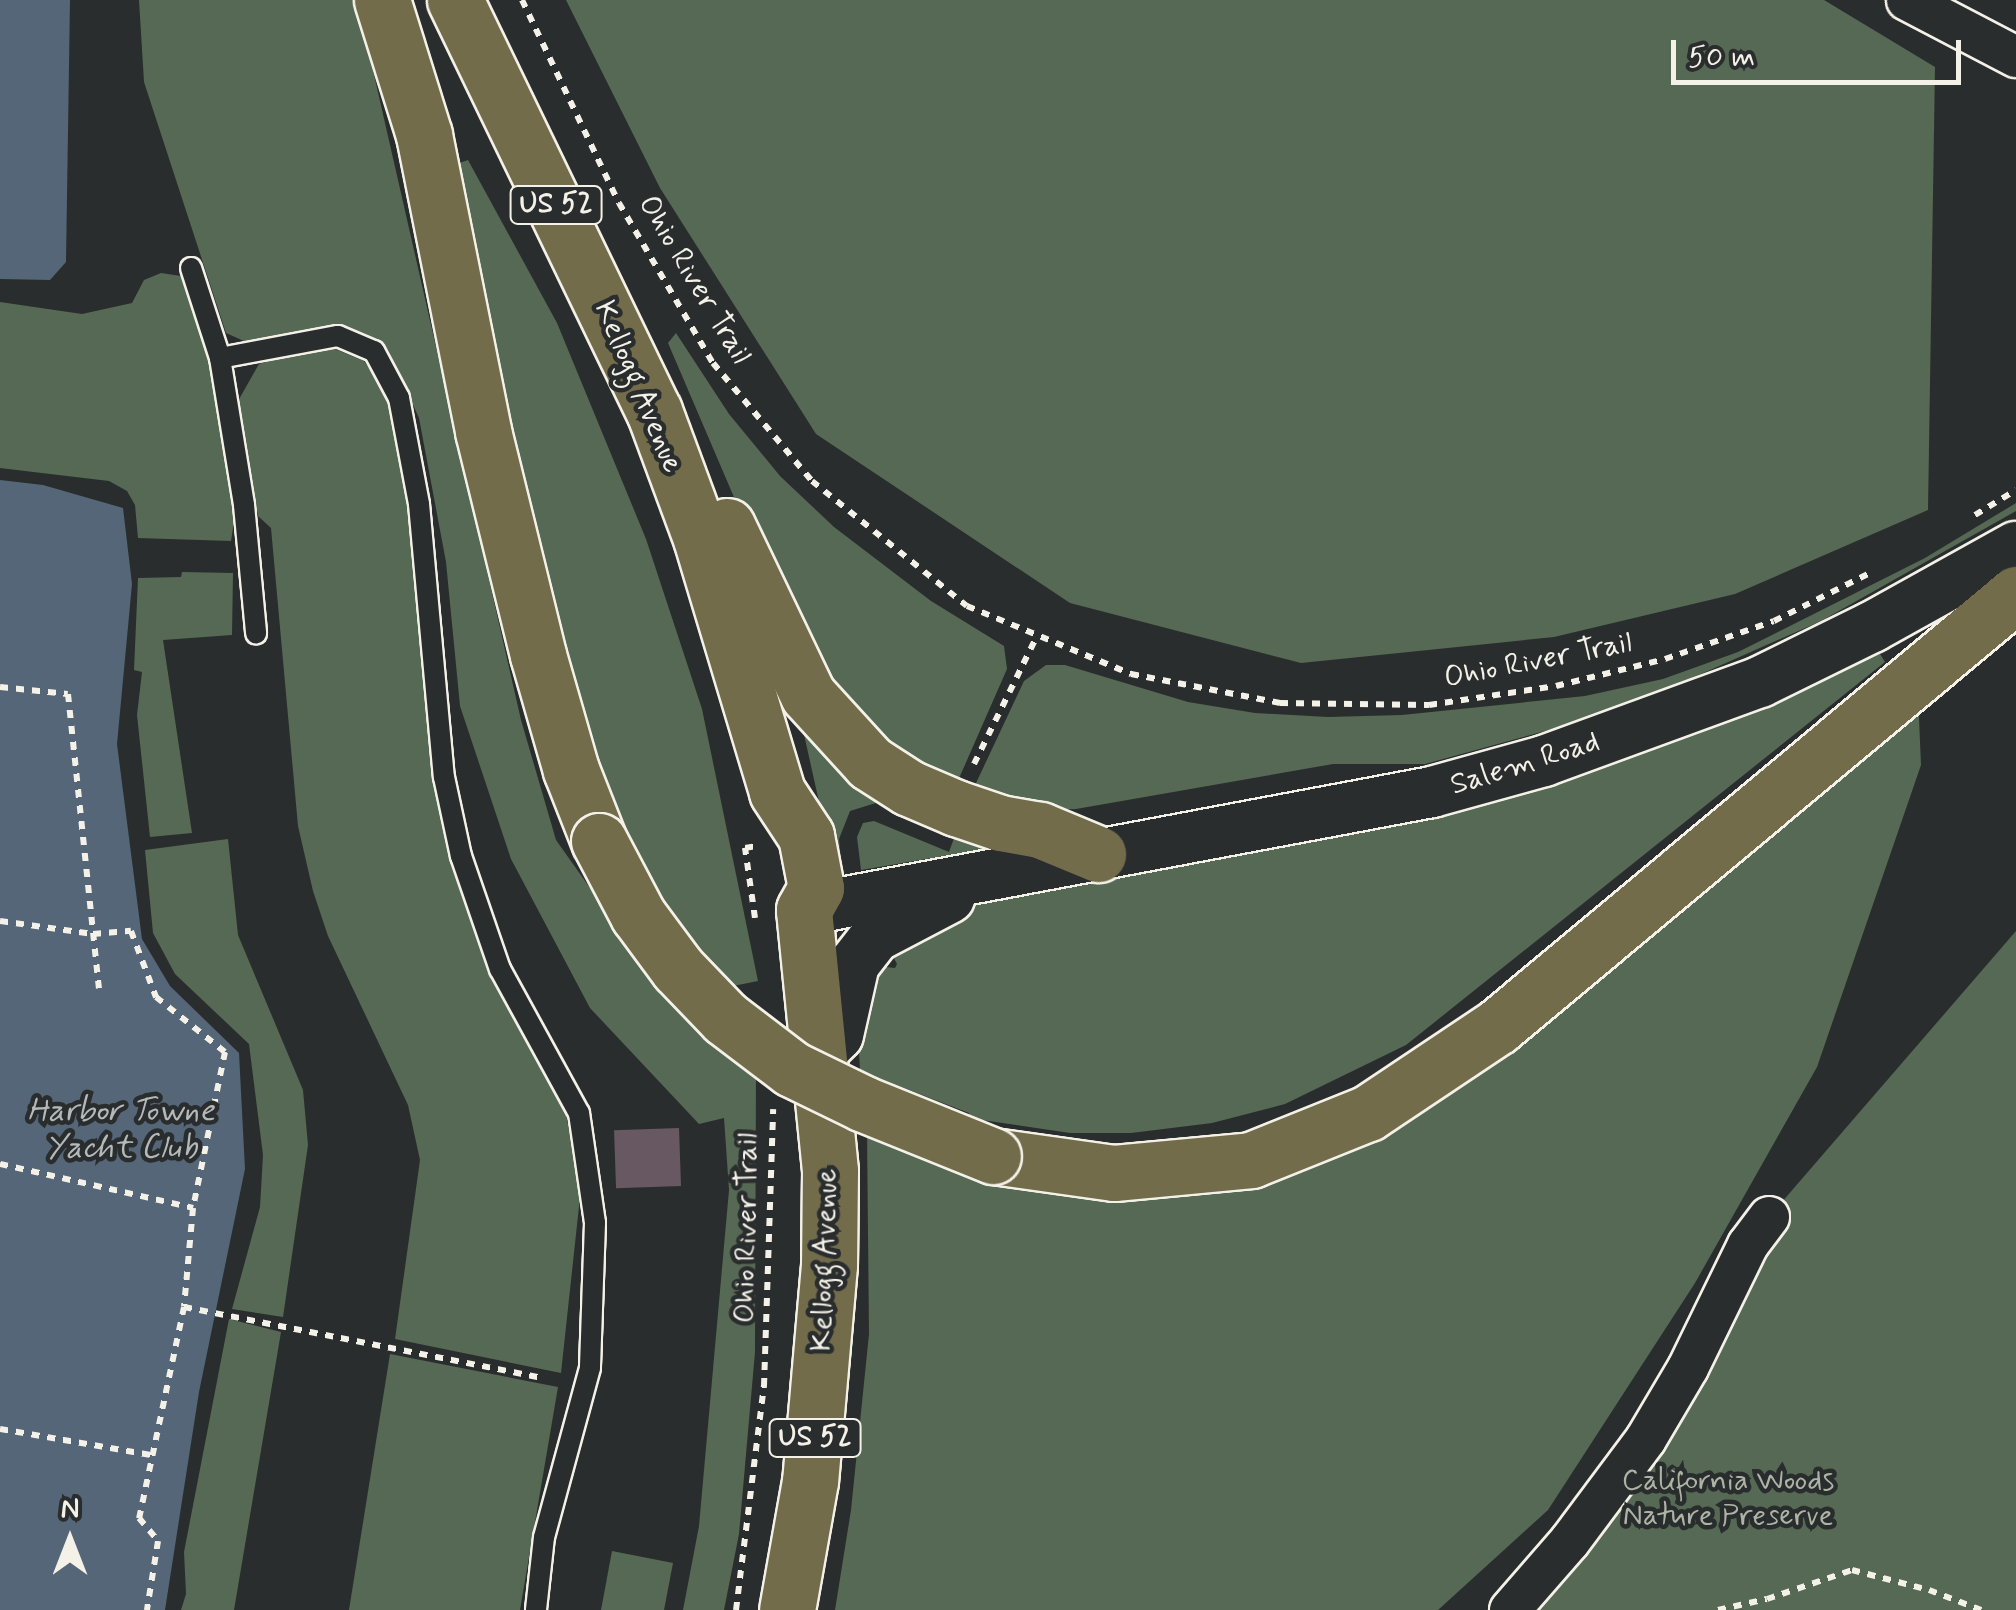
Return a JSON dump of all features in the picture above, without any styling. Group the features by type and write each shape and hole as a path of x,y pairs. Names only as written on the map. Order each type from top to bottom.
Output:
{"main road":[{"path":"382,0 424,135 483,431 538,655 571,770 599,841 638,915 678,969 726,1018 792,1069 864,1104 993,1156 1114,1172 1252,1160 1368,1112 1497,1027 2016,594"},
{"name":"Kellogg Avenue","path":"455,0 654,410 701,538 777,792 806,836 816,888 780,916 820,1053 830,1171 830,1265 810,1481 788,1610"},
{"path":"654,410 726,523 808,696 840,734 870,762 909,788 1000,823 1040,830 1098,854"}],"street":[{"path":"1906,0 2016,57"},
{"name":"Salem Road","path":"780,916 1432,792 1544,760 1760,682 1872,627 2016,546"},
{"name":"Salem Road","path":"820,1053 838,1035 854,964 875,937 998,873"},
{"path":"1510,1610 1570,1541 1646,1439 1748,1246 1770,1217"}],"lane":[{"path":"191,268 220,358 244,505 256,633"},
{"path":"220,358 338,336 374,351 399,398 419,504 444,777 461,856 500,969 579,1113 595,1224 590,1368 544,1537 536,1610"}],"path":[{"name":"Ohio River Trail","path":"522,0 620,203 713,364 812,482 967,606 1038,636 1131,674 1280,703 1429,704 1556,686 1666,660 1774,621 1881,568"},
{"path":"1966,520 2016,490"},
{"path":"969,775 1038,636"},
{"path":"0,688 68,694 99,988"},
{"path":"744,848 780,916"},
{"path":"0,921 93,934 131,931 156,997 225,1052 193,1208 184,1306 138,1518 158,1541 148,1610"},
{"name":"Ohio River Trail","path":"736,1610 765,1367 773,1092"},
{"path":"0,1164 193,1208"},
{"path":"184,1306 540,1378"},
{"path":"0,1429 151,1455"},
{"path":"1718,1610 1768,1599 1852,1570 1929,1590 1981,1610"}],"green space":[{"path":"139,0 357,0 521,720 556,840 636,953 756,1068 755,1352 739,1534 724,1610 683,1610 699,1526 729,1190 724,1118 699,1124 590,1008 511,859 460,706 446,562 419,418 388,350 365,334 339,325 264,341 244,341 226,333 144,82"},
{"path":"566,0 1824,0 1935,67 1928,510 1735,594 1554,637 1301,663 1070,603 816,434 660,188"},
{"path":"468,160 557,323 646,539 702,709 758,981 733,986 682,929 609,823 582,757 451,166"},
{"path":"161,273 181,276 208,346 235,515 231,541 138,538 135,505 127,491 109,481 0,468 0,302 82,314 132,303 144,280"},
{"path":"676,333 729,414 780,476 834,527 931,601 1004,646 1007,669 953,792 911,774 799,649 668,343"},
{"path":"335,349 364,361 389,398 407,492 433,757 453,858 488,973 565,1110 581,1188 561,1373 395,1339 420,1160 408,1105 328,936 313,891 298,826 271,528 258,516 238,401 259,364 302,351"},
{"path":"2016,503 2016,511 1821,621 1683,682 1552,729 1425,764 1333,764 1076,809 1040,810 969,798 1024,681 1046,665 1065,665 1188,702 1255,713 1328,717 1402,715 1585,696 1663,679 1738,652 1925,558"},
{"path":"182,572 233,573 232,635 163,640 192,833 150,837 137,715 142,672 134,670 138,578 181,577"},
{"path":"1877,649 1885,662 1406,1045 1285,1104 1212,1123 1131,1133 1070,1133 968,1118 969,1113 860,1071 857,1012 877,966 895,968 897,964 889,949 983,898 1367,832 1467,807"},
{"path":"1918,695 1921,765 1817,1067 1695,1283 1548,1510 1438,1610 835,1610 851,1510 869,1334 867,1131 954,1162 1391,1122 1527,1038"},
{"path":"801,721 899,808 879,802 850,811 839,839 842,873 834,869"},
{"path":"874,821 949,852 958,827 998,847 861,870 857,837 863,823"},
{"path":"228,839 238,935 303,1090 308,1145 283,1317 232,1309 260,1207 263,1155 249,1044 175,974 153,933 145,850"},
{"name":"California Woods Nature Preserve","path":"2016,931 2016,1610 1487,1610 1594,1488 1769,1217"},
{"path":"229,1319 281,1332 234,1610 181,1610 186,1594 184,1552"},
{"path":"390,1354 558,1387 520,1610 349,1610"},
{"path":"612,1551 673,1563 664,1610 601,1610"}],"water":[{"path":"0,0 70,0 66,262 50,280 0,279"},
{"name":"Harbor Towne Yacht Club","path":"0,480 43,485 123,508 132,584 117,744 142,939 170,986 239,1053 245,1169 199,1392 165,1610 0,1610"}],"building":[{"path":"679,1128 681,1186 616,1188 614,1130"}]}
